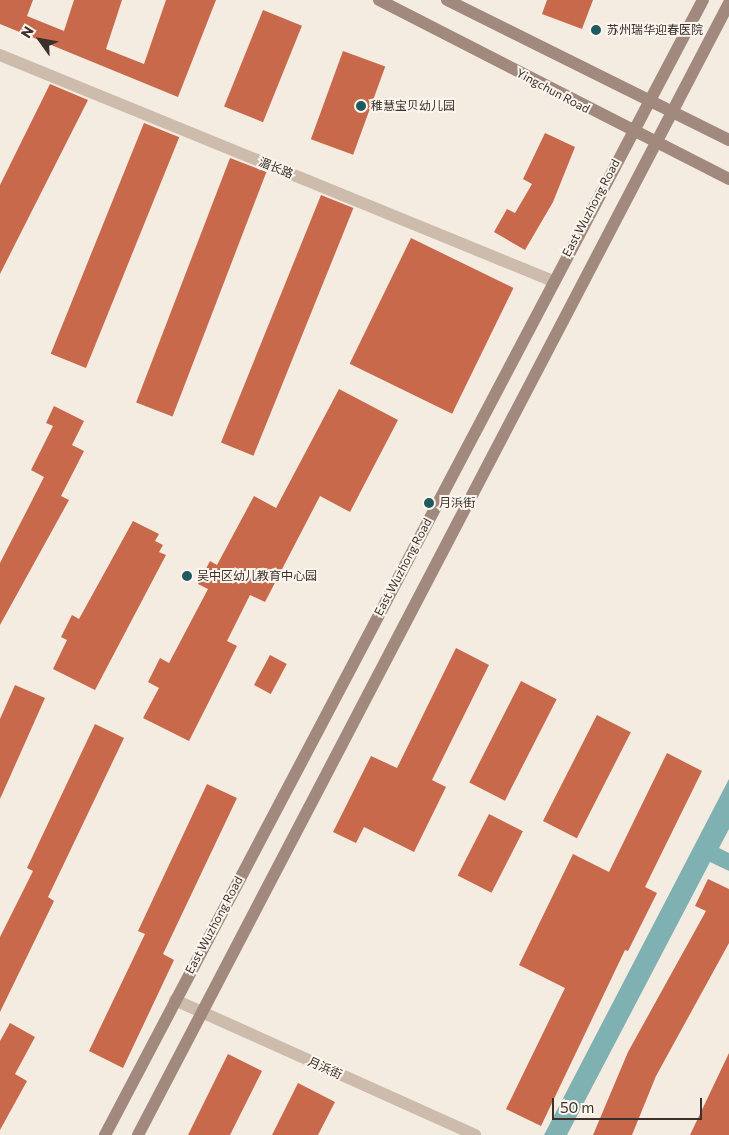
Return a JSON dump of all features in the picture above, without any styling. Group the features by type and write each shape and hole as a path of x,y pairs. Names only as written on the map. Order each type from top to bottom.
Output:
{"main road":[{"name":"Yingchun Road","path":"379,0 658,146 729,179"},
{"path":"447,0 729,140"},
{"name":"East Wuzhong Road","path":"105,1135 553,281 703,0"},
{"path":"138,1135 658,146 672,111 729,3"}],"street":[{"name":"湄长路","path":"0,55 553,281"},
{"name":"月浜街","path":"175,1000 475,1135"}],"water":[{"path":"729,779 729,829 719,848 729,853 729,871 710,862 567,1135 544,1135"}],"building":[{"path":"0,0 33,0 27,16 64,31 74,0 122,0 106,49 144,64 166,0 216,0 178,97 0,24"},
{"path":"547,0 593,0 582,29 542,14"},
{"path":"263,10 302,26 263,122 224,106"},
{"path":"343,51 385,66 353,155 311,139"},
{"path":"50,84 88,100 0,274 0,185"},
{"path":"144,123 179,137 86,368 51,354"},
{"path":"545,133 575,147 553,202 525,250 494,232 507,209 515,213 532,184 523,179"},
{"path":"230,158 266,172 173,417 136,403"},
{"path":"321,195 353,208 253,456 221,443"},
{"path":"411,238 513,288 452,414 350,364"},
{"path":"339,389 398,420 350,512 320,496 265,602 250,595 227,641 237,646 189,741 143,718 159,688 148,682 160,658 169,663 208,589 198,584 210,561 217,565 254,496 276,508"},
{"path":"54,406 84,421 72,445 84,451 61,496 69,500 0,625 0,563 44,477 31,470 53,426 46,423"},
{"path":"133,521 159,534 155,541 163,545 159,552 166,555 95,690 53,669 67,640 61,637 72,615 79,619"},
{"path":"456,648 489,665 432,780 446,787 414,852 364,827 356,843 333,832 371,756 397,768"},
{"path":"270,655 287,664 271,694 254,685"},
{"path":"521,681 557,699 505,801 469,783"},
{"path":"15,685 45,698 0,799 0,719"},
{"path":"597,715 631,732 577,838 543,821"},
{"path":"95,724 124,738 48,897 54,901 0,1012 0,937 33,871 27,868"},
{"path":"667,753 702,771 645,887 657,893 628,951 625,950 541,1126 506,1109 565,988 519,965 573,854 609,872"},
{"path":"207,784 237,798 163,954 174,960 123,1068 89,1051 145,934 138,931"},
{"path":"489,814 523,831 492,893 458,875"},
{"path":"708,879 729,889 729,943 656,1076 632,1135 593,1135 628,1052 706,911 695,906"},
{"path":"10,1023 35,1037 15,1074 27,1081 0,1130 0,1041"},
{"path":"729,1053 729,1135 690,1135"},
{"path":"228,1054 262,1071 230,1135 188,1135"},
{"path":"298,1083 335,1102 318,1135 272,1135"}],"place":[{"name":"苏州瑞华迎春医院","path":"596,30"},
{"name":"稚慧宝贝幼儿园","path":"361,106"},
{"name":"月浜街","path":"429,503"},
{"name":"吴中区幼儿教育中心园","path":"187,576"}]}
